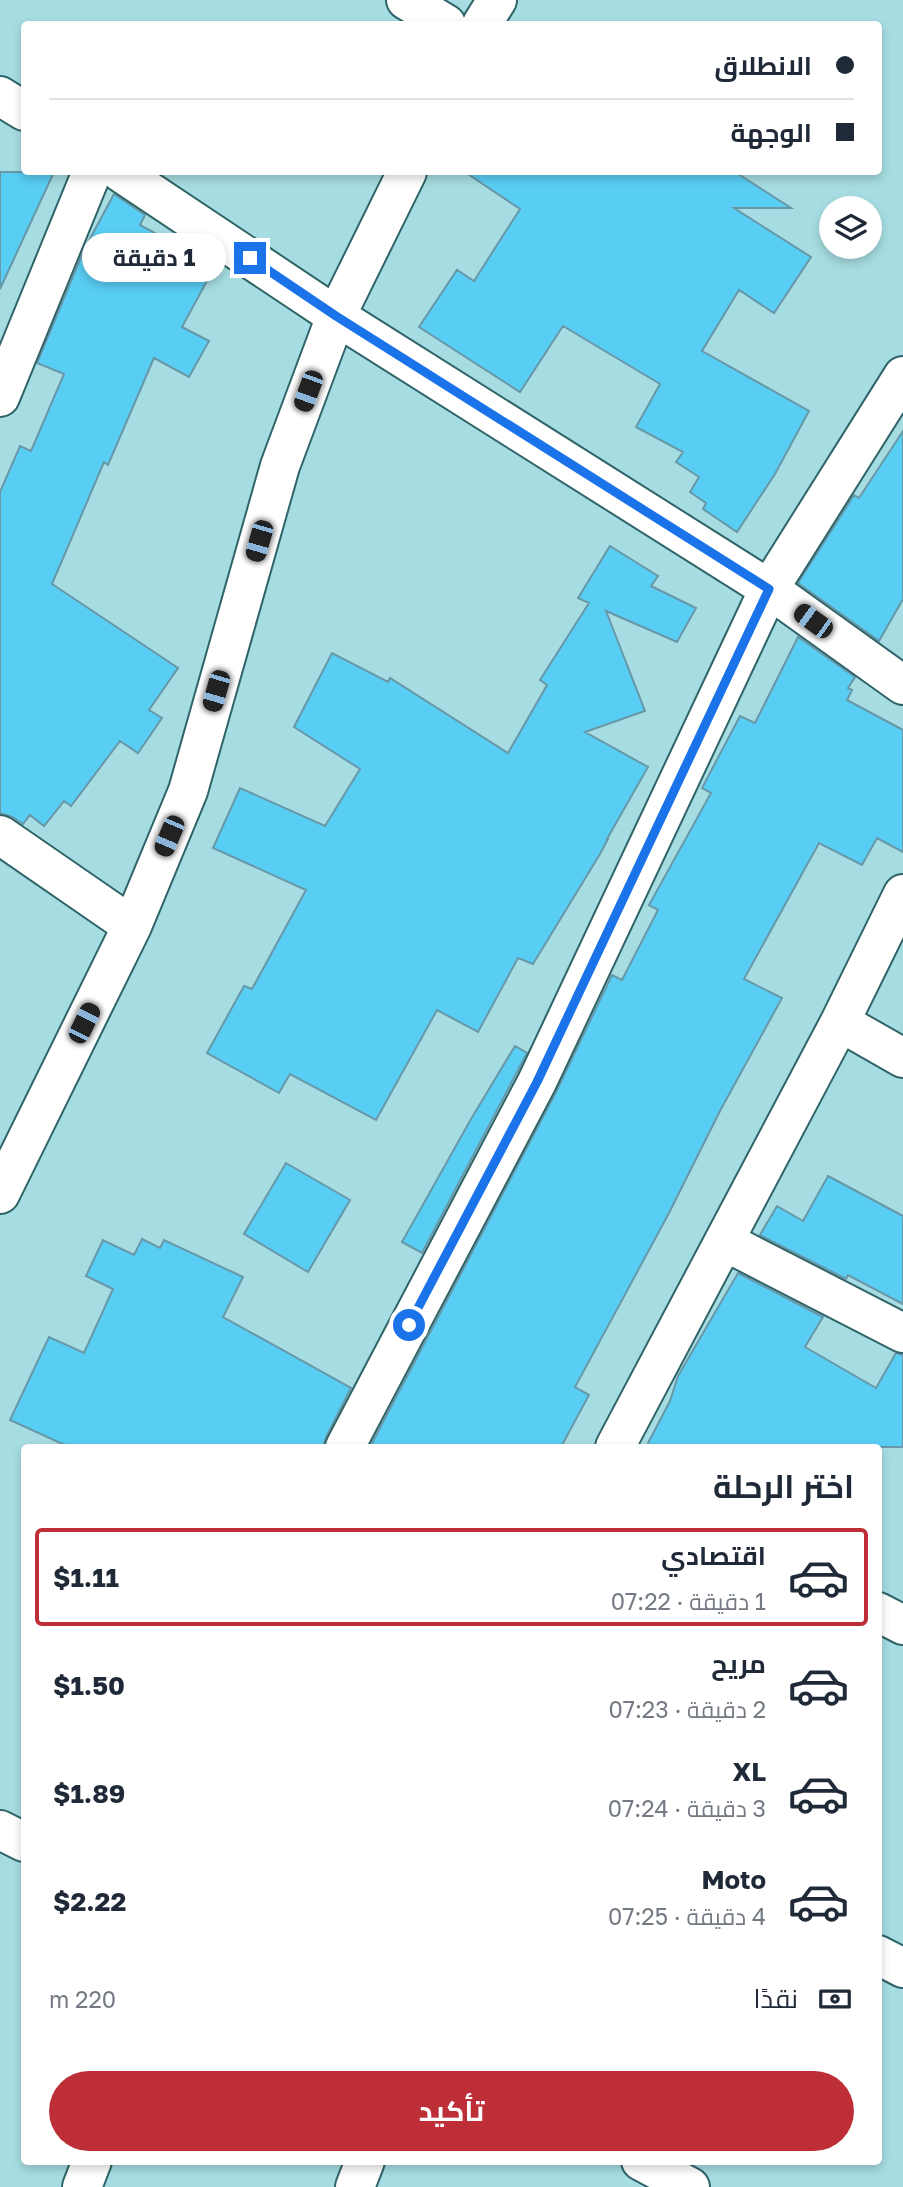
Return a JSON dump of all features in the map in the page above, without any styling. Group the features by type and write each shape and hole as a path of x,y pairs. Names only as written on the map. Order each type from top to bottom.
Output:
{"street":[{"path":"406,0 441,21"},
{"path":"484,21 497,0"},
{"path":"0,96 21,109"},
{"path":"0,397 91,175"},
{"path":"124,175 336,316 769,589 903,685"},
{"path":"0,1194 132,926 188,791 280,466 336,316 406,175"},
{"path":"347,1444 537,1082 769,589 903,376"},
{"path":"0,835 132,926"},
{"path":"617,1444 840,1023 903,894"},
{"path":"840,1023 903,1058"},
{"path":"724,1241 903,1333"},
{"path":"882,1614 903,1625"},
{"path":"0,1830 21,1840"},
{"path":"882,1957 903,1968"},
{"path":"82,2187 90,2165"},
{"path":"355,2187 363,2165"},
{"path":"649,2165 690,2187"}],"building":[{"path":"0,172 53,175 0,289"},
{"path":"469,175 740,175 791,208 734,208 811,257 774,313 739,290 702,351 809,411 775,474 737,532 703,509 706,503 690,492 699,477 676,462 683,452 636,427 660,384 563,326 520,392 419,327 457,270 474,281 520,209"},
{"path":"114,194 145,215 140,225 215,266 182,327 209,341 189,377 154,358 108,465 104,462 52,584 178,668 149,710 162,718 138,753 120,741 71,806 64,801 44,826 30,815 23,824 0,813 0,492 20,446 31,451 64,374 37,363 84,250"},
{"path":"903,431 903,599 879,641 798,583 854,495 859,498"},
{"path":"610,546 658,576 651,586 696,608 677,642 606,611 645,711 585,732 648,767 600,854 533,964 518,958 478,1032 437,1010 376,1120 290,1074 279,1093 207,1053 244,986 252,989 306,890 213,848 240,788 325,826 360,769 294,727 332,653 388,682 390,678 508,753 547,685 540,680 589,603 578,598"},
{"path":"798,637 855,677 848,688 852,690 847,700 903,730 903,852 877,838 862,865 819,843 744,979 782,998 575,1387 589,1395 563,1444 372,1444 556,1092 612,975 622,980 658,910 649,905 711,793 702,788 740,716 755,723"},
{"path":"515,1046 527,1053 422,1253 402,1242"},
{"path":"286,1163 350,1200 308,1272 244,1234"},
{"path":"828,1176 903,1216 903,1304 848,1275 846,1279 760,1235 777,1206 803,1221"},
{"path":"142,1239 160,1248 164,1240 243,1277 223,1317 351,1388 324,1444 62,1444 10,1420 49,1337 84,1353 113,1289 86,1276 103,1240 134,1255"},
{"path":"738,1273 823,1317 805,1347 876,1388 896,1353 903,1355 903,1447 882,1447 882,1444 648,1444 670,1401 678,1376"}],"route":[{"path":"250,258 336,316 769,589 537,1082 409,1325"}]}
